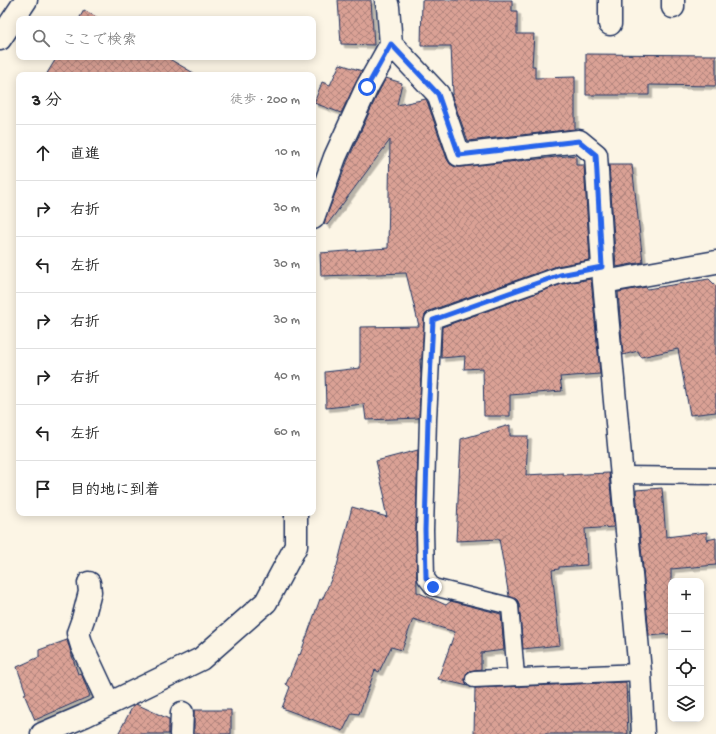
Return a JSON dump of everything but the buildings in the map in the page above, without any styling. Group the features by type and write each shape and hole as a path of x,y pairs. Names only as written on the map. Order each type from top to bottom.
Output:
{"street":[{"path":"0,39 26,0"},
{"path":"316,210 335,157 367,87 391,44 386,0"},
{"path":"610,0 610,24"},
{"path":"391,44 438,94 459,155 579,141 596,155 603,274 640,672 644,734"},
{"path":"603,274 716,262"},
{"path":"42,734 84,716 201,659 266,602 296,546 296,516"},
{"path":"89,583 90,592 78,633 82,646 109,704"},
{"path":"181,734 182,712"}],"lane":[{"path":"516,676 510,606 433,587 426,578 425,530 428,419 433,320 560,275 603,274"},
{"path":"622,475 716,476"},
{"path":"474,679 516,676 640,672"}],"route":[{"path":"367,87 391,44 438,94 459,155 579,141 596,155 602,267 560,275 433,320 428,419 425,530 426,578 433,587"}]}
